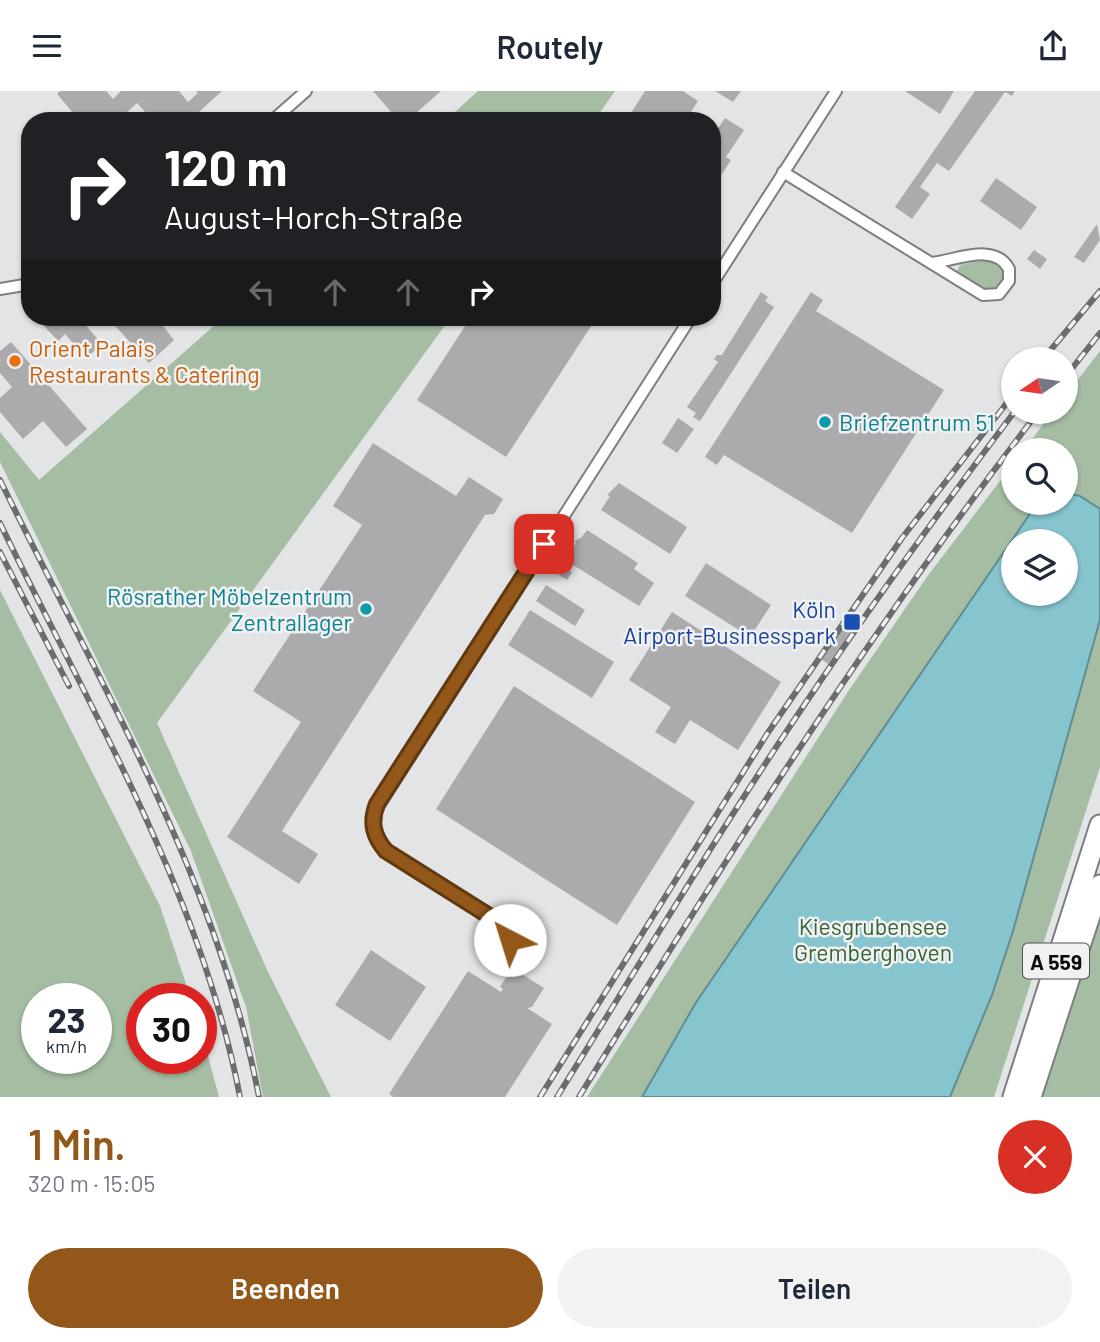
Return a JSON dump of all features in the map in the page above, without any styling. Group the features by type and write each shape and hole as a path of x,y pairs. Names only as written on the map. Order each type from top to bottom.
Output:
{"highway":[{"name":"A 559","path":"1013,1097 1100,825"},
{"name":"A 559","path":"1031,1097 1100,884"}],"street":[{"path":"282,112 306,91"},
{"path":"721,270 836,91"},
{"path":"783,172 932,264 983,295 999,294 1009,281 1009,269 997,255 986,253 932,264"},
{"path":"0,289 21,286"},
{"path":"513,931 386,851 375,835 374,813 685,326"}],"green space":[{"path":"478,91 615,91 600,112 455,112"},
{"path":"987,259 1001,266 1003,274 1002,280 992,289 982,289 957,271 960,265"},
{"path":"214,326 444,326 157,723 268,972 331,1097 263,1097 246,1007 191,851 0,462 0,432 39,480"},
{"name":"Kiesgrubensee Gremberghoven","path":"1100,351 1100,767 994,1097 587,1097 849,690 929,574 1001,480 1001,515 1078,515 1078,438 1033,438 1043,424 1078,424 1078,379"},
{"path":"0,590 160,906 186,983 126,983 126,1074 213,1074 219,1097 0,1097"},
{"path":"1100,906 1100,1097 1040,1097"}],"water":[{"name":"Kiesgrubensee Gremberghoven","path":"1078,496 1100,509 1100,620 1013,931 992,995 950,1097 642,1097 695,1004 1001,556 1001,606 1078,606 1078,529 1020,529 1029,515 1078,515"}],"building":[{"path":"60,91 106,91 113,99 121,91 179,91 188,102 198,93 196,91 222,91 199,112 145,112 137,103 127,112 72,112 57,94"},
{"path":"373,91 441,91 417,112 391,112"},
{"path":"645,91 683,91 698,101 691,112 632,112"},
{"path":"715,91 741,91 733,102"},
{"path":"905,91 954,91 940,114"},
{"path":"975,91 1015,91 1012,96 1005,92 949,171 937,163 920,187 930,194 912,219 895,207"},
{"path":"725,118 744,130 726,157 731,160 721,175 721,124"},
{"path":"996,178 1037,207 1021,230 980,201"},
{"path":"1097,224 1100,240 1084,263 1074,257"},
{"path":"1034,250 1047,259 1040,269 1027,259"},
{"path":"761,292 768,297 765,301 774,307 700,421 693,417 696,413 687,407 718,362 714,359 717,355 722,355"},
{"name":"Briefzentrum 51","path":"811,292 823,300 816,311 944,390 852,533 724,455 717,465 705,457"},
{"path":"44,326 86,326 102,344 86,358 65,334 58,341"},
{"path":"115,326 163,326 174,340 149,363"},
{"path":"465,326 591,326 506,457 417,400"},
{"path":"11,342 87,429 66,447 43,421 23,439 0,412 0,398 12,387 0,373 0,351"},
{"path":"678,418 694,429 677,453 662,443"},
{"name":"Rösrather Möbelzentrum Zentrallager","path":"373,443 456,496 469,477 503,499 494,514 485,515 282,831 318,854 299,884 227,837 301,722 253,691 362,525 333,506"},
{"path":"619,483 687,527 670,554 601,510 610,496 607,495"},
{"path":"587,530 638,563 634,569 654,583 639,606 565,560 576,543 574,541 581,538"},
{"path":"706,563 771,605 750,637 685,596"},
{"path":"564,566 572,572 567,580 558,574"},
{"path":"546,585 585,610 575,626 536,601"},
{"path":"530,610 614,662 592,698 508,645"},
{"path":"672,612 781,682 738,750 690,720 675,744 655,732 671,707 629,680"},
{"path":"851,615 859,620 828,664 821,659"},
{"path":"514,686 695,802 617,925 436,809"},
{"path":"371,950 426,987 390,1041 335,1005"},
{"path":"512,968 544,988 532,1007 527,1008 552,1024 505,1097 393,1097 389,1094 468,971 501,992 503,989 500,987"}],"railway":[{"path":"1053,347 1100,291"},
{"path":"1078,361 1100,333"},
{"path":"540,1097 767,734 902,538 1001,410"},
{"path":"557,1097 778,744 886,587 1005,424"},
{"path":"579,1097 743,834 857,662 1029,424"},
{"path":"0,480 114,705 184,858 240,1015 259,1097"},
{"path":"0,523 105,732 170,875 199,947 222,1021 240,1097"},
{"path":"0,552 69,686"}],"place":[{"name":"Orient Palais Restaurants & Catering","path":"15,361"},
{"name":"Briefzentrum 51","path":"825,422"},
{"name":"Rösrather Möbelzentrum Zentrallager","path":"366,609"},
{"name":"Köln Airport-Businesspark","path":"852,622"}],"route":[{"path":"510,940 513,931 386,851 375,835 373,824 377,804 544,544"}]}
